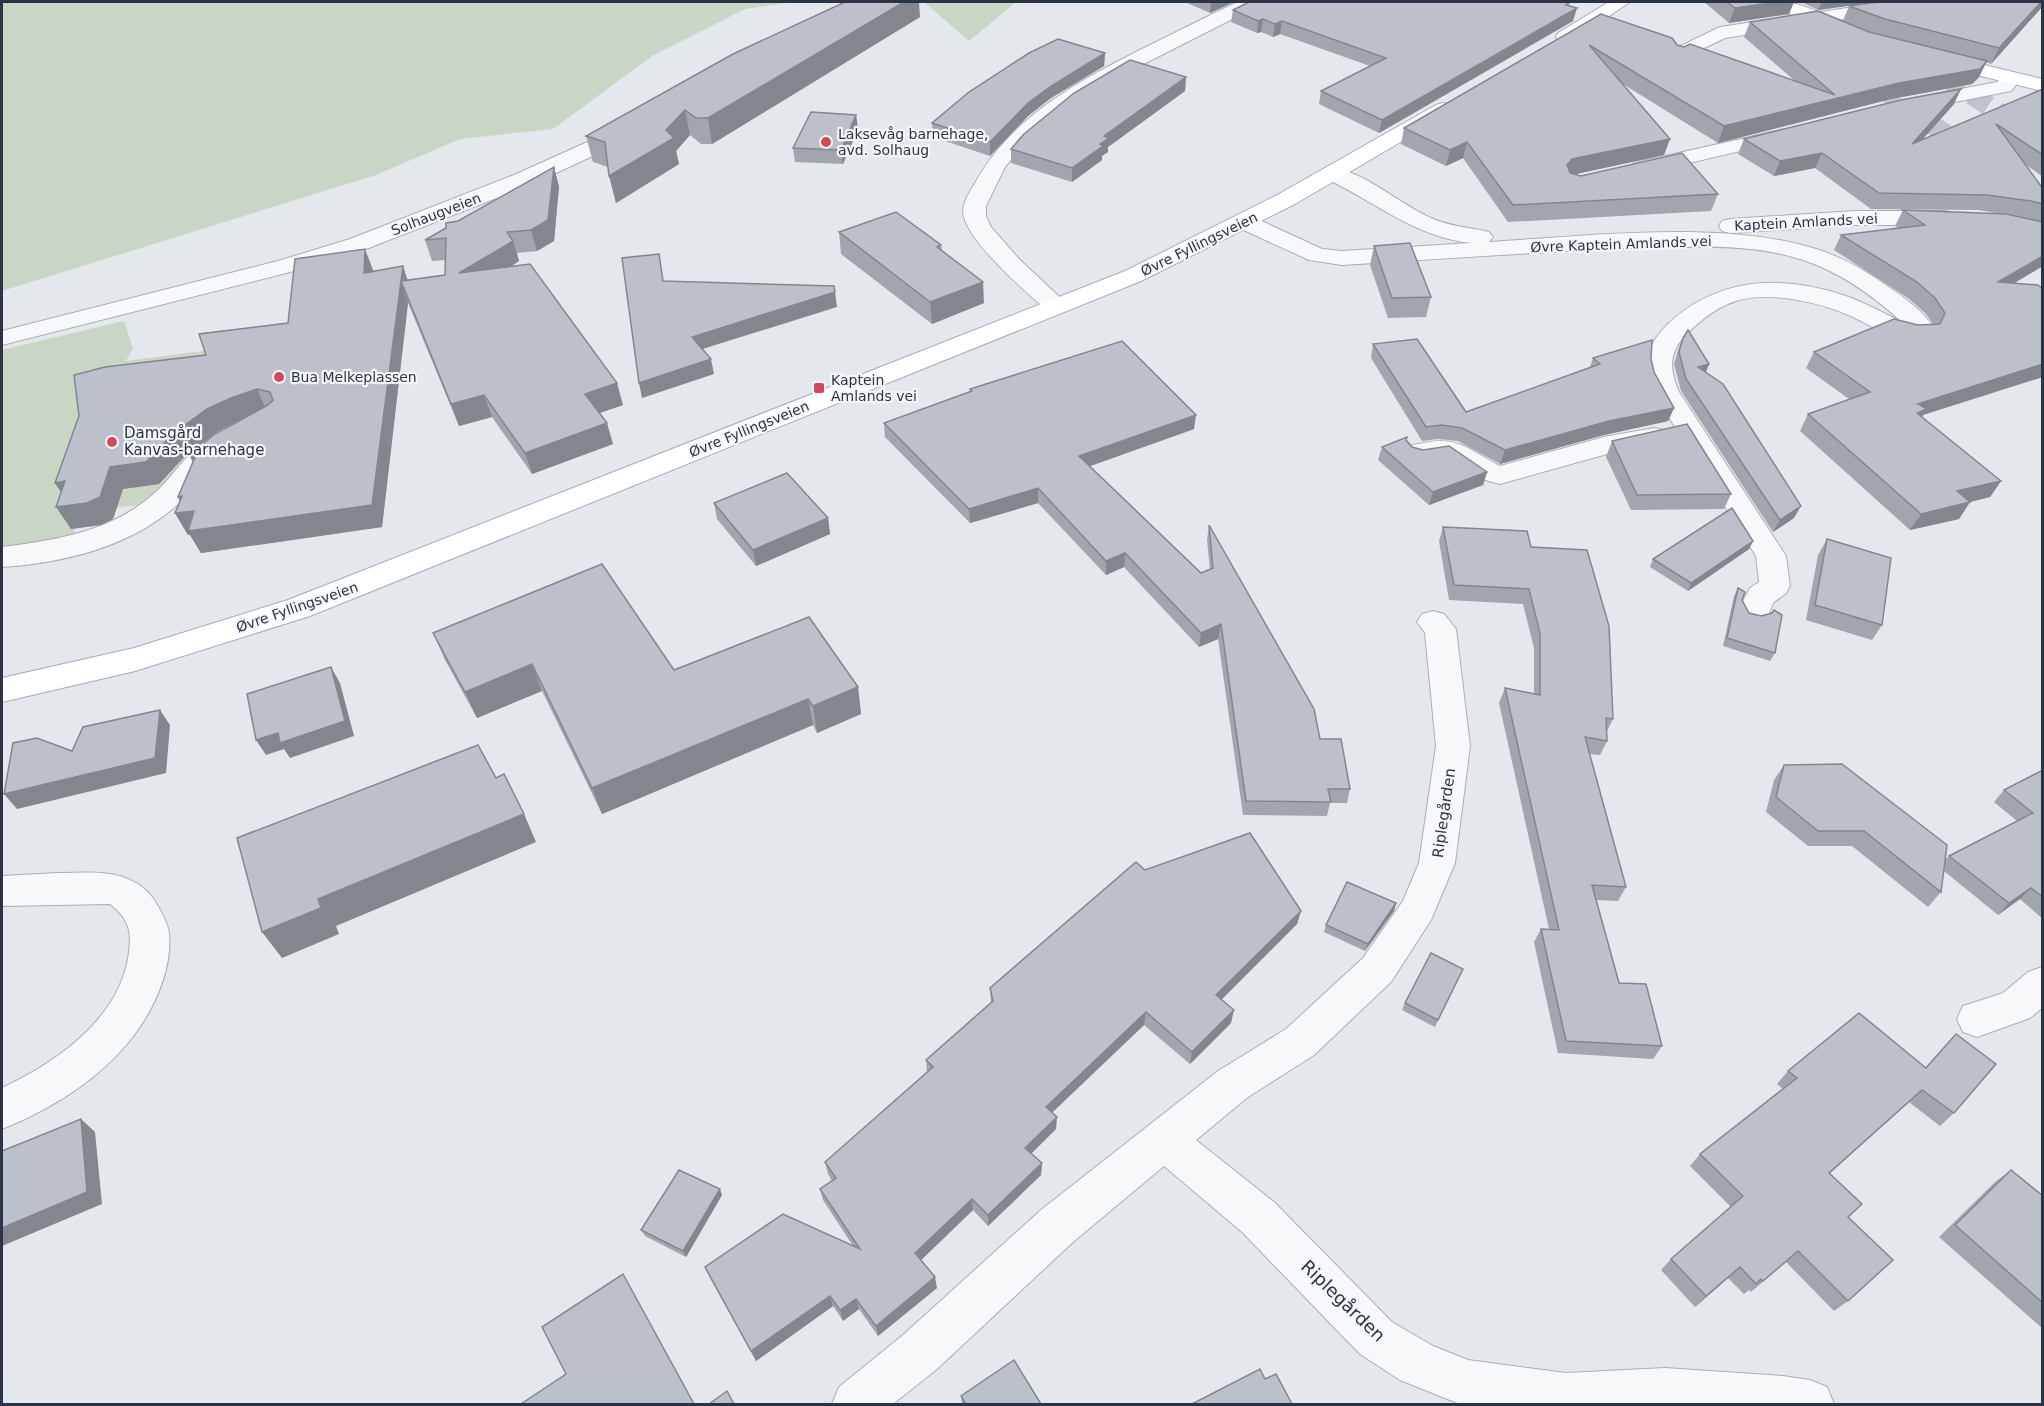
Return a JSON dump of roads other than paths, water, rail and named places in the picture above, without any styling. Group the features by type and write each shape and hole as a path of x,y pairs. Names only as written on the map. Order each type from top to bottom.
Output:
{"main road":[{"path":"1540,52 1622,2"},
{"path":"1784,2 1814,19 1860,37"},
{"path":"1925,56 2043,85"},
{"name":"Øvre Fyllingsveien","path":"2,690 135,659 299,608 1133,276 1245,222 1461,98"}],"street":[{"path":"1057,306 1040,293 1000,253 980,227 974,216 975,206 985,181 1002,155 1044,116 1136,60 1252,2"},
{"path":"1679,54 1720,33 1920,2"},
{"path":"1892,107 2004,87 2012,78"},
{"name":"Solhaugveien","path":"2,338 286,266 358,244 522,180 603,144 652,116"},
{"path":"1620,173 1804,130"},
{"name":"Kaptein Amlands vei","path":"1333,173 1358,183 1413,219 1437,230 1470,237 1509,238 1855,218 1961,219"},
{"name":"Øvre Kaptein Amlands vei","path":"1245,222 1317,255 1342,258 1675,240 1723,241 1784,248 1818,257 1842,269 1896,304 1922,328 1921,333 1902,331 1836,301 1818,296 1742,290 1718,298 1689,317 1668,336 1659,356 1659,376 1688,428 1771,556 1775,586 1761,596 1755,607 1756,611"},
{"path":"2,557 39,553 83,544 142,518 169,496 194,465 239,431 249,428"},
{"path":"1419,452 1445,447 1453,449 1491,475 1500,475 1604,446 1688,428"},
{"name":"Riplegården","path":"856,1404 920,1352 1057,1226 1233,1084 1300,1042 1377,970 1418,909 1437,863 1453,746 1440,628 1434,622"},
{"path":"2,891 55,887 116,890 133,901 150,924 150,957 139,988 120,1023 82,1063 33,1095 2,1109"},
{"path":"1977,1019 2016,1006 2043,984"},
{"name":"Riplegården","path":"1163,1139 1258,1217 1376,1338 1427,1368 1468,1384 1566,1397 1665,1392 1810,1404"}],"tunnel":[{"path":"1922,61 2042,142"},
{"path":"1858,71 2042,204"}],"place":[{"name":"Laksevåg barnehage, avd. Solhaug","path":"826,142"},
{"name":"Bua Melkeplassen","path":"279,377"},
{"name":"Kaptein Amlands vei","path":"819,388"},
{"name":"Damsgård Kanvas-barnehage","path":"112,442"}]}
